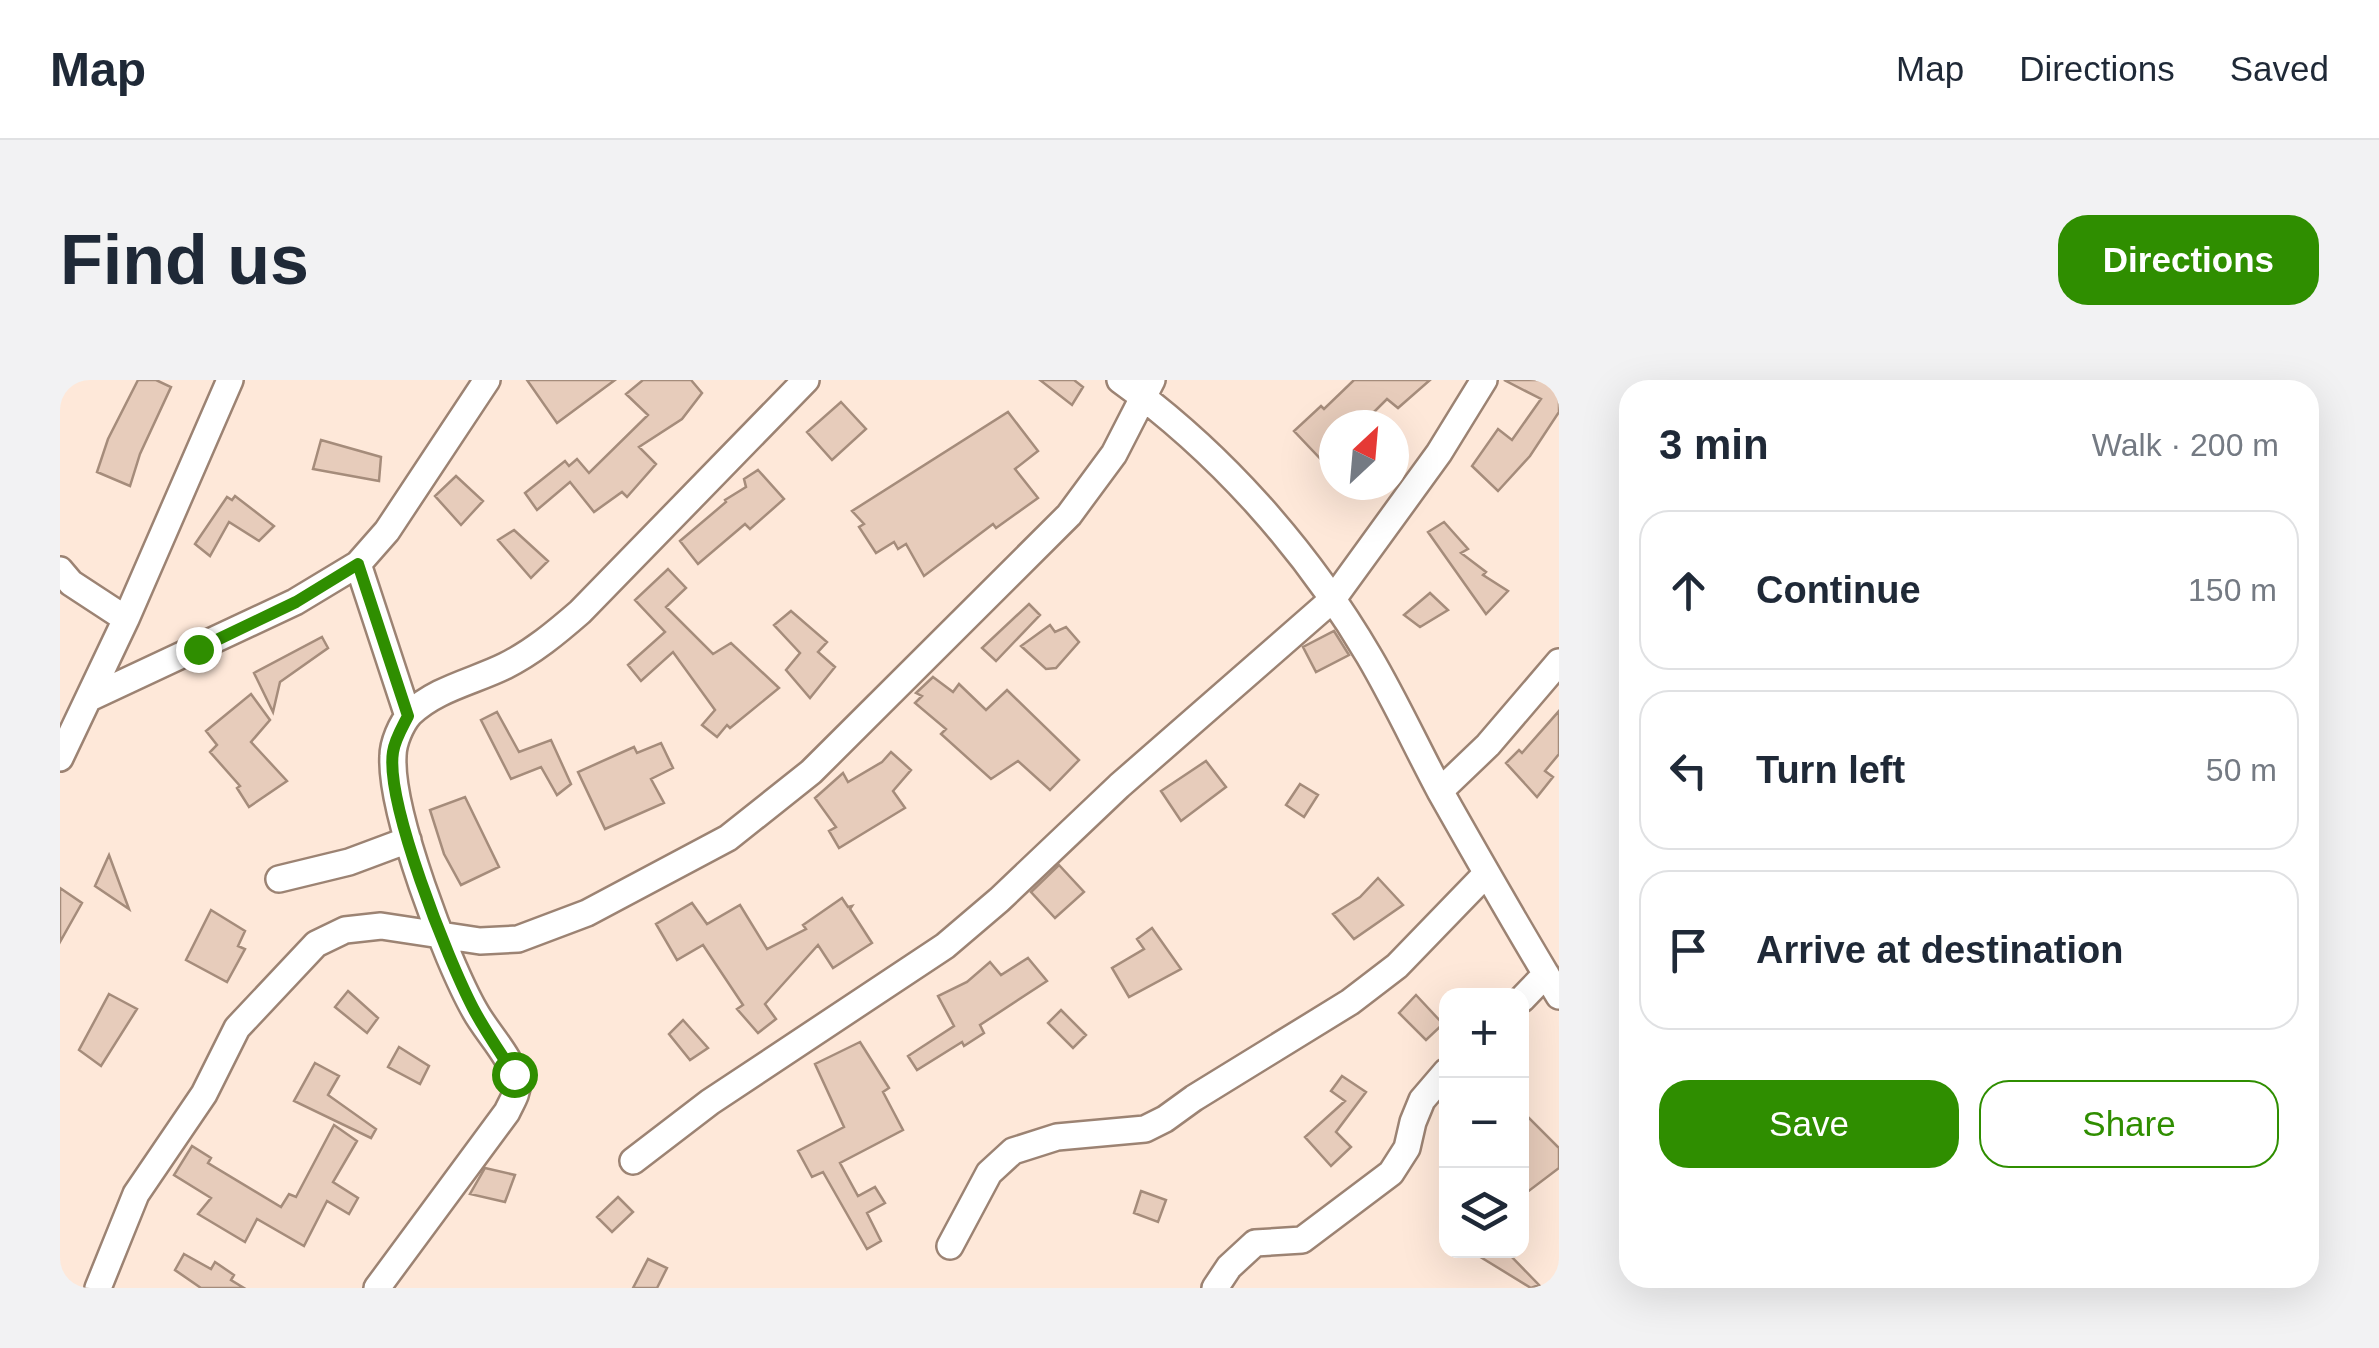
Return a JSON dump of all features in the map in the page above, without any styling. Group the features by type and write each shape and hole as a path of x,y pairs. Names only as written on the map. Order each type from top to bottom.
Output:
{"street":[{"path":"90,698 296,602 358,564 387,531 487,380"},
{"path":"377,1288 507,1112 518,1089 514,1074 473,1008 408,840 397,800 392,754 408,716 430,699 508,664 569,622 806,380"},
{"path":"1120,380 1147,388 1273,522 1333,599 1370,657 1486,874 1552,985 1529,996"},
{"path":"634,1162 710,1102 944,946 1333,599 1439,453 1484,380"},
{"path":"60,758 126,620 226,382"},
{"path":"98,1288 136,1194 204,1094 237,1028 316,944 346,930 380,926 480,941 518,939 559,926 728,838 840,745 1069,514 1114,454 1147,388"},
{"path":"358,564 408,716"},
{"path":"60,570 71,583 126,620"},
{"path":"1440,791 1488,745 1559,662"},
{"path":"280,879 350,862 408,840"},
{"path":"950,1246 990,1173 1013,1151 1058,1137 1145,1128 1165,1120 1350,1002 1397,966 1486,874"},
{"path":"1214,1288 1229,1267 1255,1243 1302,1240 1391,1174 1401,1163 1422,1100 1441,1078"}],"building":[{"path":"138,380 156,380 171,387 140,454 130,486 97,472 108,439"},
{"path":"527,380 615,380 557,423"},
{"path":"643,380 691,380 702,393 682,419 639,447 656,464 627,497 622,492 594,512 570,482 537,510 525,493 565,461 569,466 577,459 589,473 648,415 626,394"},
{"path":"1040,380 1074,380 1083,387 1072,405"},
{"path":"1354,380 1430,380 1398,408 1387,399 1376,410 1319,410 1319,457 1294,431 1321,406 1324,409"},
{"path":"1504,380 1545,380 1551,385 1559,380 1559,412 1530,456 1498,491 1472,466 1498,429 1512,440 1541,399"},
{"path":"841,402 866,429 832,460 807,432"},
{"path":"1008,412 1038,451 1015,469 1038,498 996,528 993,524 924,576 906,544 898,549 894,542 876,553 859,527 864,524 852,511"},
{"path":"321,440 381,457 379,481 313,469"},
{"path":"758,470 784,499 750,529 745,524 698,564 680,541 725,500 746,487 744,479"},
{"path":"456,476 483,501 461,525 435,496"},
{"path":"235,496 274,526 259,541 229,522 210,556 195,544 227,497 232,500"},
{"path":"1444,522 1468,549 1461,553 1486,572 1483,575 1508,591 1486,614 1428,532"},
{"path":"514,530 548,561 531,578 498,540"},
{"path":"668,569 686,588 666,607 713,654 731,643 779,688 730,728 727,725 717,737 702,725 715,710 673,652 641,681 628,665 665,632 635,600"},
{"path":"1430,593 1448,610 1420,627 1404,615"},
{"path":"1029,604 1040,615 996,661 982,648"},
{"path":"791,611 827,642 818,652 835,667 810,698 786,670 800,653 774,625"},
{"path":"1050,625 1055,632 1066,627 1079,642 1056,668 1046,669 1021,646"},
{"path":"1334,631 1349,655 1316,672 1303,647"},
{"path":"322,637 328,648 280,682 273,712 254,673"},
{"path":"933,677 953,692 959,684 986,710 1007,690 1079,760 1050,790 1018,761 991,779 941,734 946,729 915,703 922,696 916,693"},
{"path":"251,694 270,720 251,742 287,781 249,807 237,788 240,786 210,752 217,745 206,731"},
{"path":"1559,711 1559,754 1545,771 1553,777 1537,797 1506,763 1519,750 1522,753"},
{"path":"497,712 519,752 551,740 571,784 557,795 541,767 511,779 481,720"},
{"path":"661,743 673,768 651,779 664,803 605,829 578,772 634,747 637,753"},
{"path":"891,752 911,770 893,791 905,808 839,848 829,831 836,827 815,798 843,773 848,782 882,762"},
{"path":"1206,761 1226,787 1181,821 1161,791"},
{"path":"1300,784 1318,795 1304,817 1286,805"},
{"path":"465,797 499,867 461,885 444,854 430,810"},
{"path":"109,855 129,909 95,886"},
{"path":"1059,865 1084,892 1055,918 1031,892"},
{"path":"1378,878 1403,905 1354,939 1333,914 1360,897"},
{"path":"60,888 82,903 60,942"},
{"path":"842,898 848,907 852,906 850,909 872,943 833,968 818,945 765,1004 776,1019 758,1033 737,1009 743,1005 703,945 677,960 656,924 692,903 707,924 740,905 767,949 806,929 803,925"},
{"path":"211,910 245,931 238,946 245,949 227,982 186,960"},
{"path":"1152,928 1181,969 1129,997 1112,968 1144,949 1137,939"},
{"path":"1028,958 1047,981 980,1025 984,1033 917,1070 908,1056 954,1026 938,996 967,982 990,962 1001,975"},
{"path":"348,991 378,1018 367,1033 335,1007"},
{"path":"109,994 137,1009 101,1066 79,1050"},
{"path":"1416,995 1439,1020 1439,1028 1426,1040 1399,1013"},
{"path":"1061,1010 1086,1035 1073,1048 1048,1023"},
{"path":"683,1020 708,1048 690,1060 669,1034"},
{"path":"860,1042 889,1088 883,1092 903,1130 840,1163 858,1196 875,1187 885,1203 867,1213 881,1241 867,1249 823,1172 812,1177 798,1151 844,1127 815,1064"},
{"path":"399,1047 429,1066 420,1084 388,1067"},
{"path":"315,1063 339,1076 328,1095 376,1129 371,1138 294,1101"},
{"path":"1342,1076 1366,1092 1336,1132 1351,1147 1331,1166 1305,1137 1345,1101 1331,1091"},
{"path":"1529,1118 1559,1148 1559,1168 1529,1191"},
{"path":"334,1125 357,1141 333,1182 358,1198 349,1214 327,1201 304,1246 257,1219 245,1242 198,1214 211,1198 174,1175 192,1146 211,1158 208,1163 281,1207 289,1194 296,1197"},
{"path":"485,1168 515,1175 505,1202 470,1194"},
{"path":"1141,1191 1166,1200 1158,1222 1134,1213"},
{"path":"618,1197 633,1212 612,1232 597,1217"},
{"path":"184,1254 211,1269 215,1262 234,1275 231,1280 244,1288 201,1288 175,1270"},
{"path":"1482,1258 1513,1258 1539,1285 1531,1288"},
{"path":"648,1259 667,1268 657,1288 633,1288"}],"route":[{"path":"198,649 296,602 358,564 408,716 392,754 397,800 408,840 473,1008 514,1074"}]}
